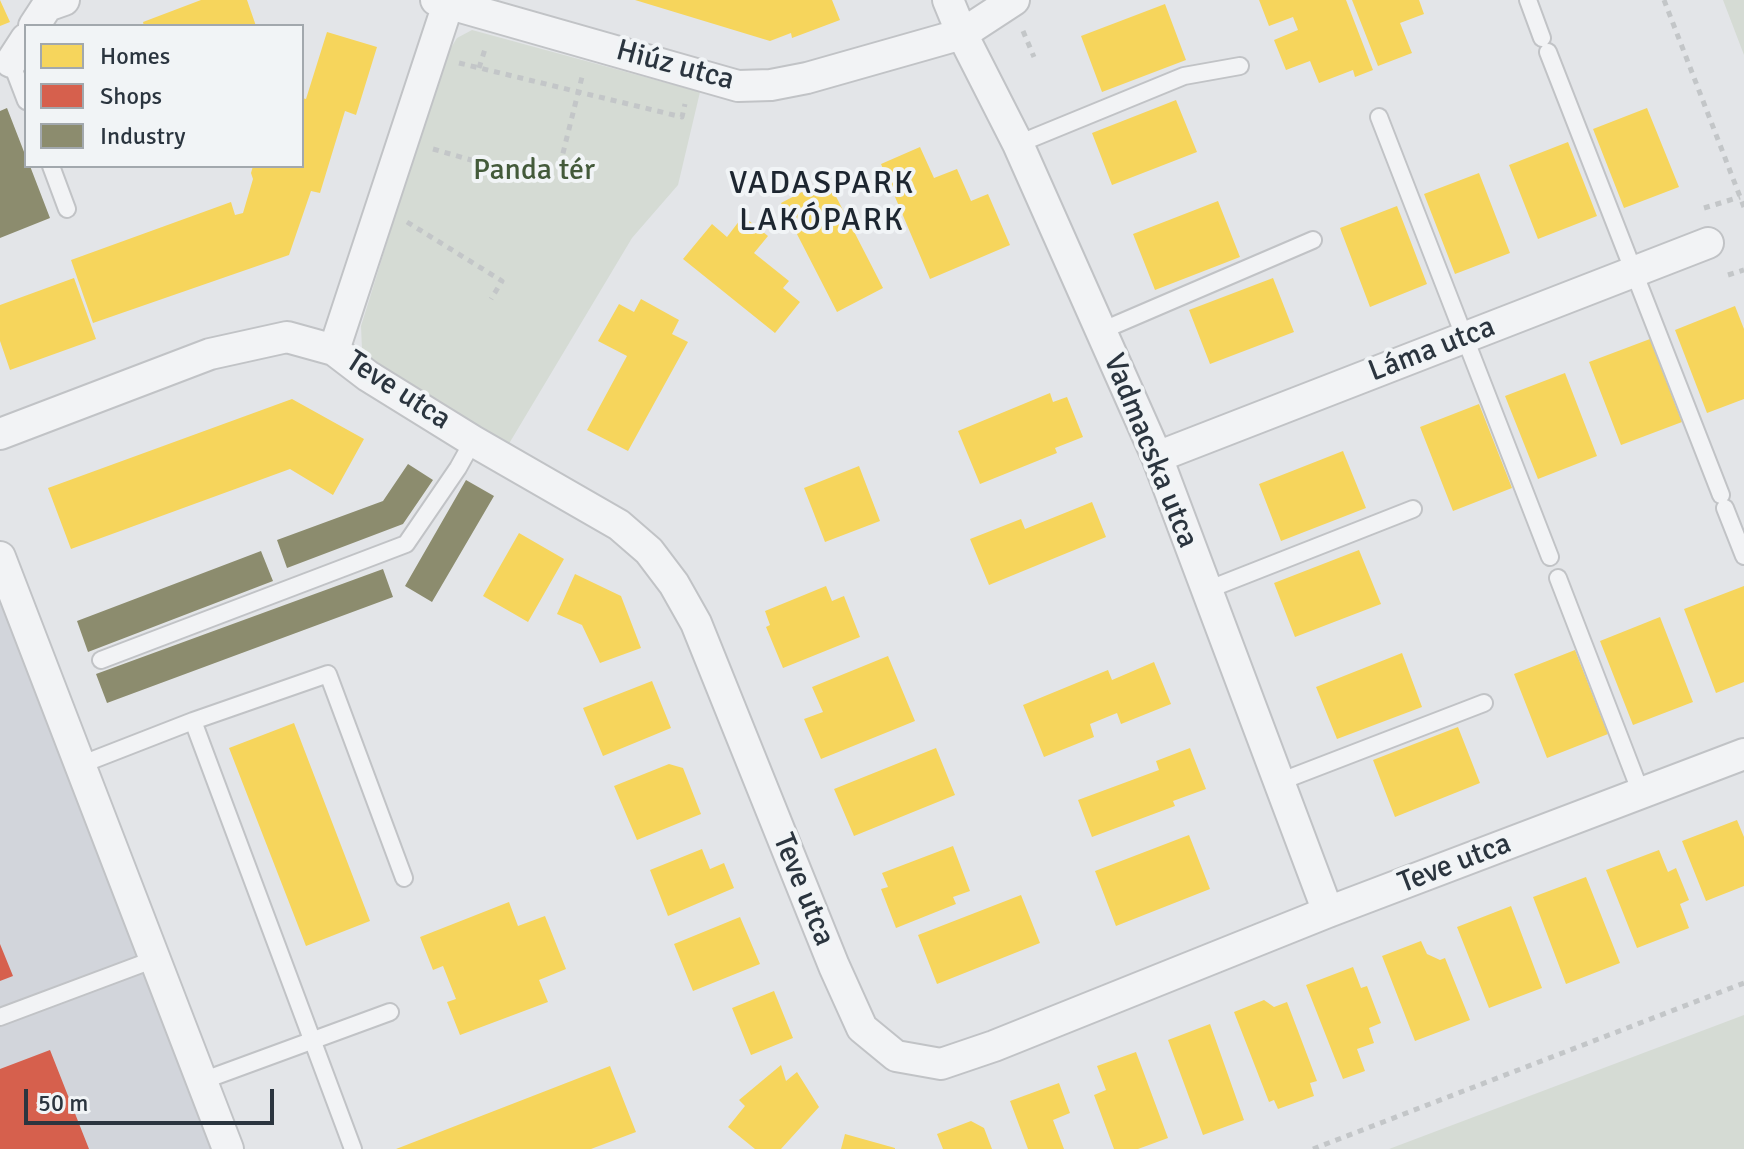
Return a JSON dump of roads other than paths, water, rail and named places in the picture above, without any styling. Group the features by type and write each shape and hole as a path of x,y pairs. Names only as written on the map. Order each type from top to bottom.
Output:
{"street":[{"path":"35,24 47,6 64,0"},
{"name":"Vadmacska utca","path":"948,0 1018,144 1157,457 1328,912"},
{"name":"Hiúz utca","path":"442,2 738,86 771,85 807,78 962,34 1014,0"},
{"path":"334,350 442,2"},
{"name":"Láma utca","path":"1157,457 1708,243"},
{"name":"Teve utca","path":"0,434 210,354 287,337 334,350 368,376 473,441 619,525 649,551 674,584 696,623 862,1028 896,1056 941,1064 994,1046 1328,912 1744,754"},
{"path":"0,557 228,1149"}],"lane":[{"path":"1528,0 1744,556"},
{"path":"12,56 24,95"},
{"path":"1018,144 1184,76 1240,66"},
{"path":"1379,117 1550,557"},
{"path":"52,168 67,209"},
{"path":"1101,331 1313,240"},
{"path":"101,660 406,544 473,441"},
{"path":"1207,590 1413,509"},
{"path":"1558,578 1641,793"},
{"path":"80,765 328,674 404,878"},
{"path":"1279,782 1484,703"},
{"path":"193,721 353,1149"},
{"path":"0,1017 155,959"},
{"path":"202,1081 390,1012"}],"district":[{"name":"VADASPARK LAKÓPARK","path":"822,204"}],"park label":[{"name":"Panda tér","path":"534,171"}]}
